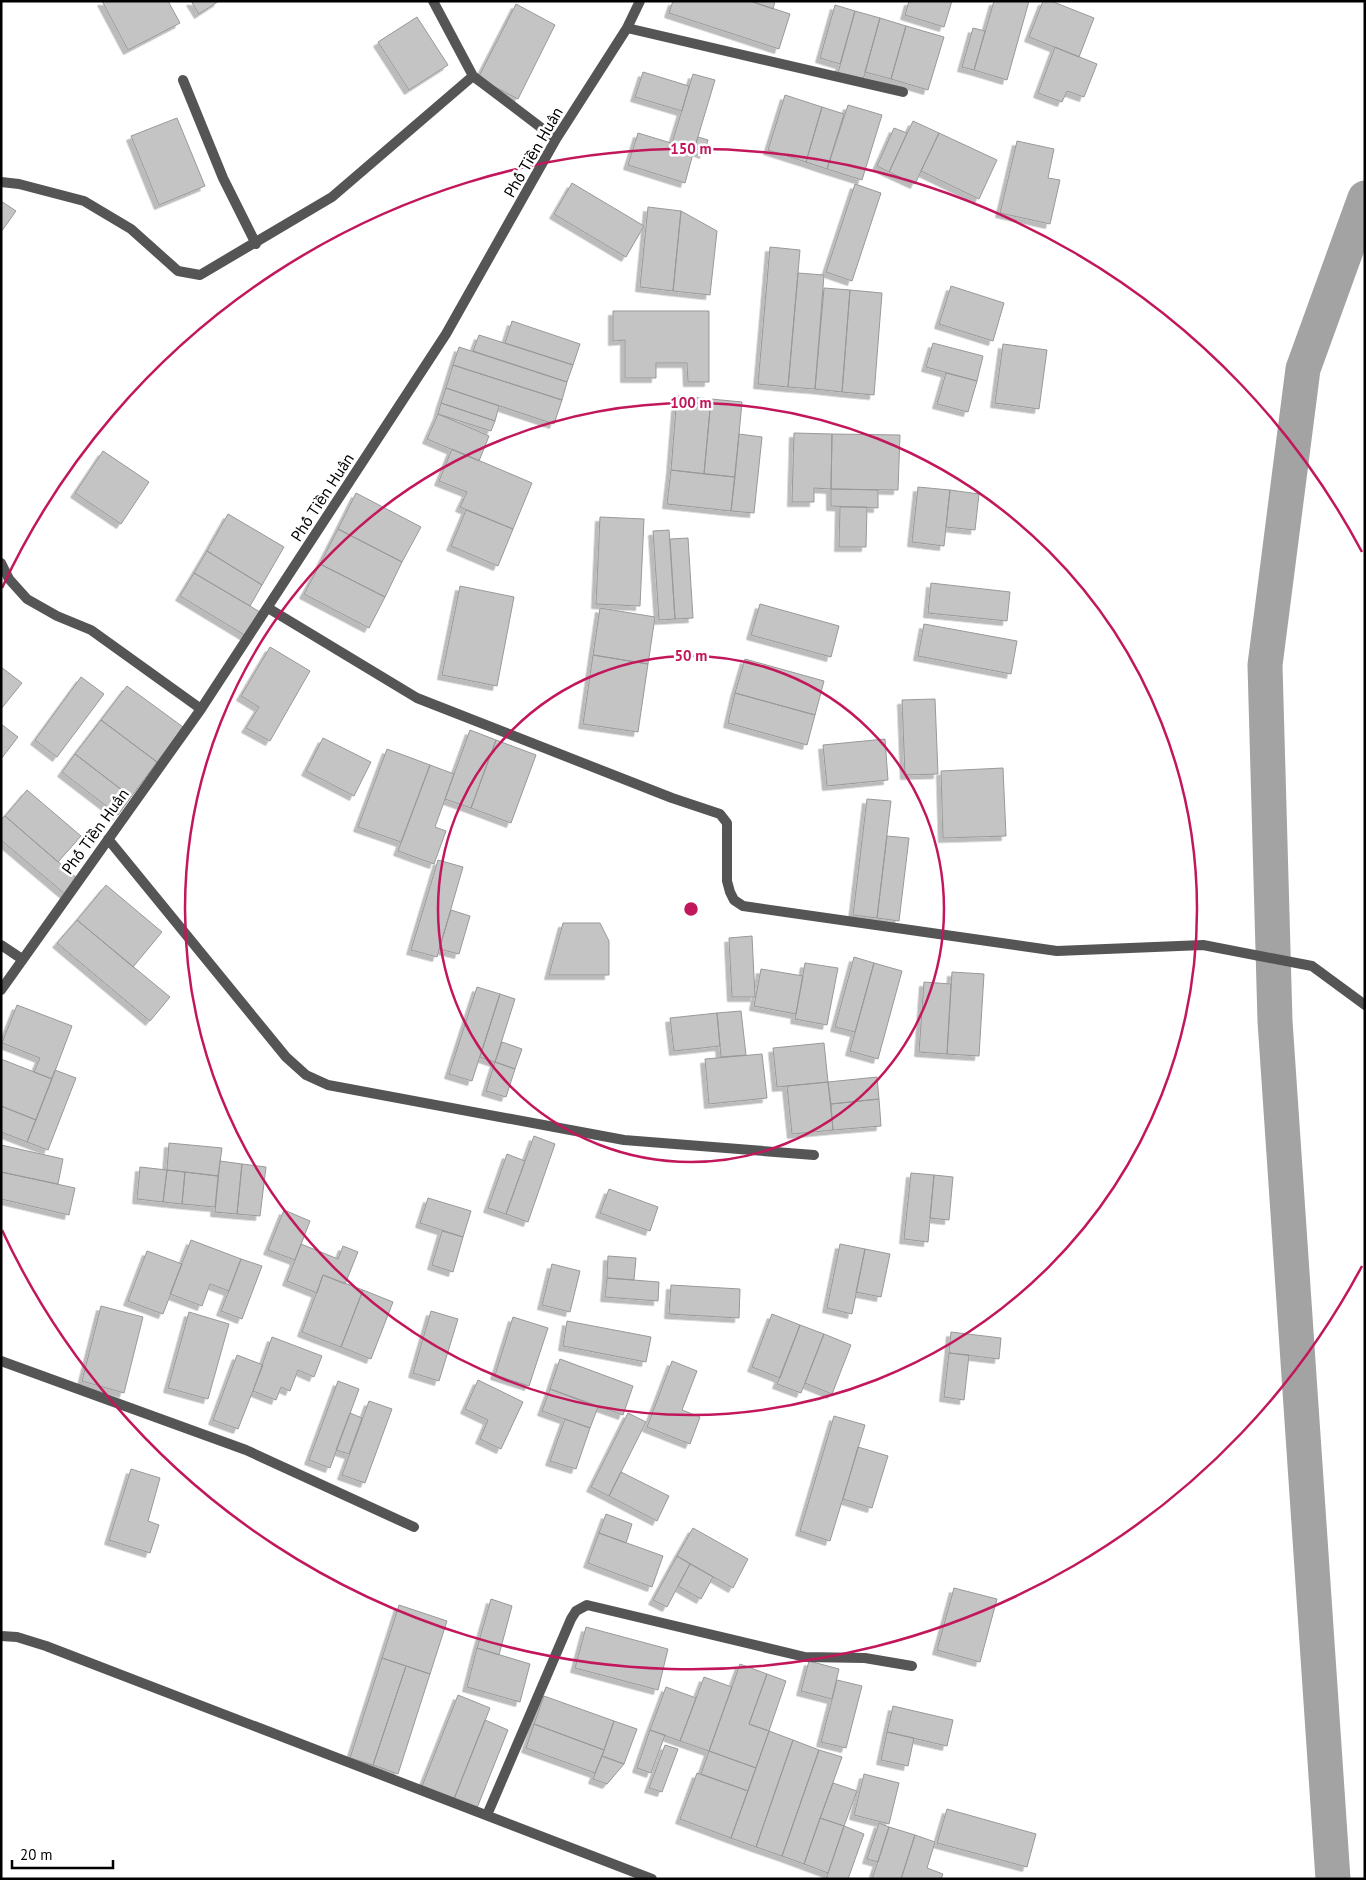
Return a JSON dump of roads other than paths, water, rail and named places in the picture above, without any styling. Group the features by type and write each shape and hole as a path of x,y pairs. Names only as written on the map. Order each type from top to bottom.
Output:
{"street":[{"path":"433,1 474,76 556,139"},
{"name":"Phố Tiền Huân","path":"1,990 201,709 446,334 556,139 627,28 640,1"},
{"path":"627,28 903,92"},
{"path":"1,182 19,184 84,202 131,229 178,271 200,276 332,197 474,76"},
{"path":"183,80 223,178 256,244"},
{"path":"1,564 9,579 27,599 57,616 91,630 201,709"},
{"path":"268,608 417,698 672,798 720,814 727,822 727,881 734,900 743,906 1057,951 1203,944 1312,966 1365,1005"},
{"path":"108,839 286,1056 306,1075 328,1085 624,1140 814,1155"},
{"path":"1,945 22,958"},
{"path":"1,1361 246,1450 414,1527"},
{"path":"487,1815 571,1619 581,1607 587,1605 805,1657 865,1658 912,1666"},
{"path":"1,1636 17,1637 46,1646 652,1879"}],"waterway":[{"path":"1333,1879 1275,1021 1265,665 1303,369 1365,198"}]}
